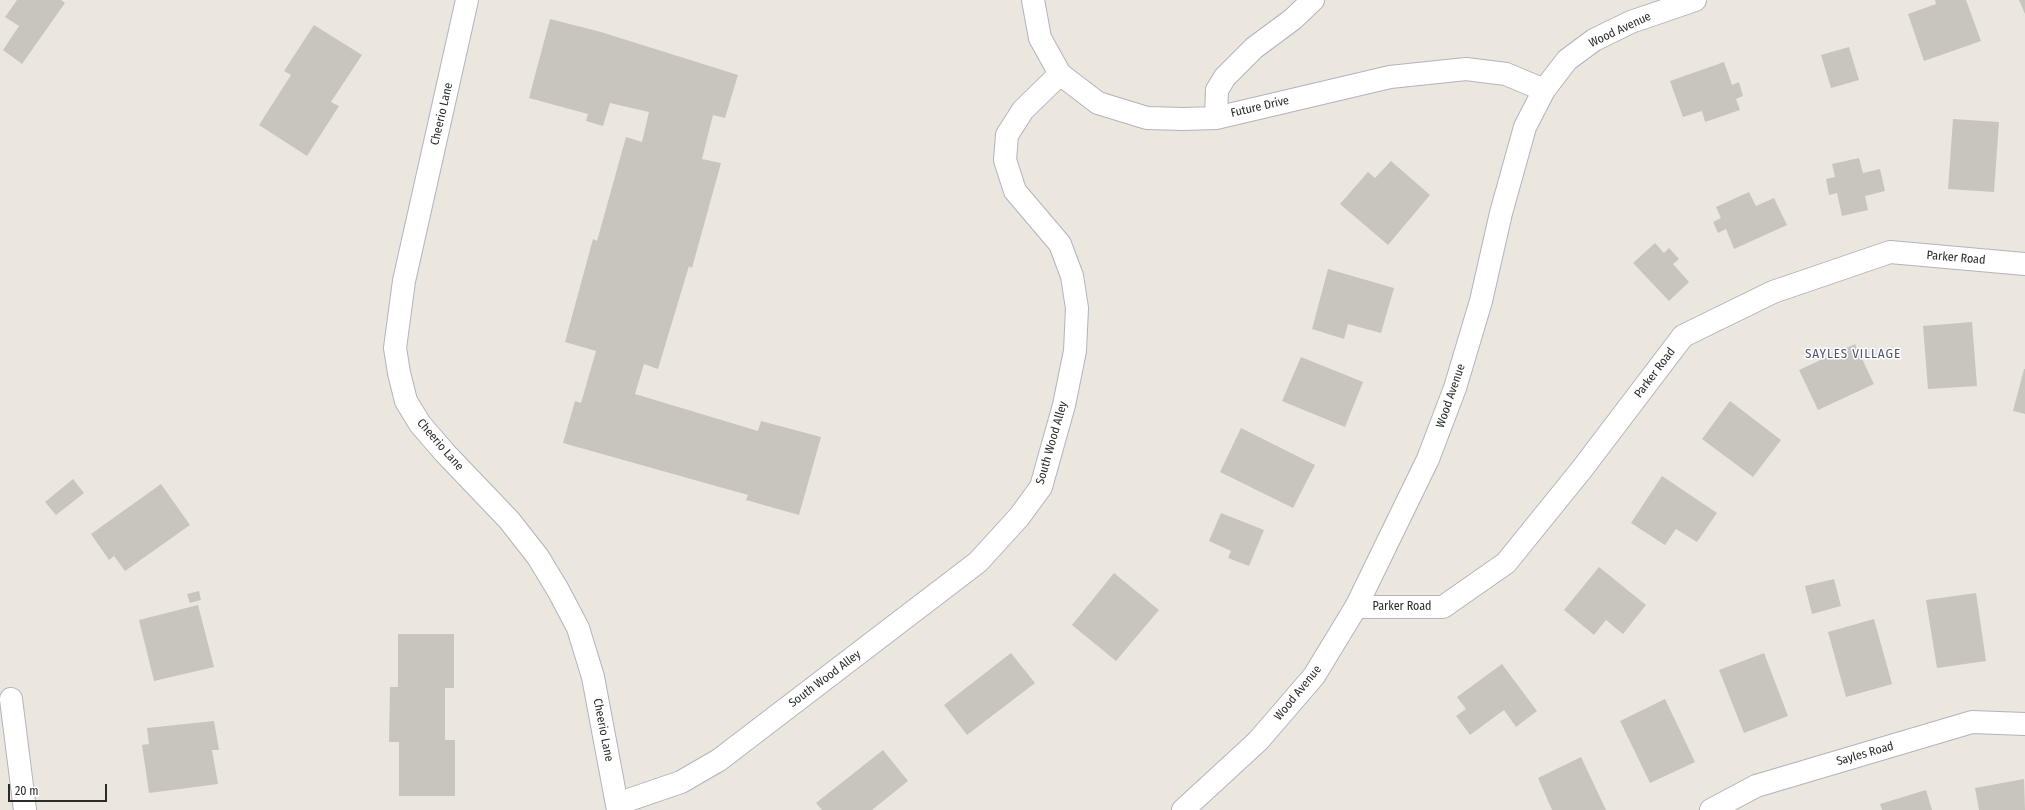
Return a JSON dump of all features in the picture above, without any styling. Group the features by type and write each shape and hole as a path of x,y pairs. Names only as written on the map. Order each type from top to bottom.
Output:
{"street":[{"name":"Cheerio Lane","path":"467,0 404,281 395,348 399,373 406,400 420,424 445,453 510,520 538,557 558,590 578,628 593,677 618,807"},
{"name":"Future Drive","path":"1033,0 1040,38 1060,74 1098,103 1147,118 1216,118 1390,77 1466,69 1506,74 1544,90"},
{"path":"1216,118 1216,90 1225,78 1254,48 1314,0"},
{"name":"Wood Avenue","path":"1183,810 1258,741 1314,676 1356,607 1428,460 1455,388 1481,301 1501,212 1525,127 1544,90 1568,60 1594,40 1631,22 1695,0"},
{"name":"South Wood Alley","path":"618,807 681,782 726,755 978,562 1019,517 1041,486 1064,404 1075,351 1077,308 1072,276 1060,244 1015,191 1005,160 1007,135 1023,110 1060,74"},
{"name":"Parker Road","path":"1356,607 1443,607 1506,563 1582,469 1683,336 1773,292 1890,252 2025,264"},
{"path":"11,699 24,810"},
{"name":"Sayles Road","path":"1710,810 1756,786 1972,722 2025,724"}],"building":[{"path":"17,0 61,0 65,3 22,64 3,50 19,26 5,17"},
{"path":"1935,0 1966,0 1981,41 1924,61 1908,14 1936,4"},
{"path":"2019,0 2025,0 2025,14"},
{"path":"550,19 601,32 738,75 725,118 713,115 702,159 721,163 692,268 689,266 658,369 644,364 635,394 758,431 761,421 821,437 799,515 746,500 748,495 563,443 575,401 581,403 596,351 565,342 593,239 597,241 626,137 642,142 649,112 610,103 603,126 586,121 588,114 529,98"},
{"path":"314,25 362,55 331,102 339,106 307,156 259,125 291,75 284,71"},
{"path":"1849,47 1859,80 1831,88 1821,55"},
{"path":"1724,62 1732,85 1739,82 1743,96 1736,99 1740,110 1705,122 1702,111 1683,117 1670,81"},
{"path":"1953,119 1999,122 1994,192 1948,189"},
{"path":"1859,158 1863,173 1880,169 1885,191 1865,196 1868,210 1842,216 1837,193 1829,195 1826,179 1835,177 1832,164"},
{"path":"1391,161 1430,195 1388,245 1340,204 1368,172 1375,178"},
{"path":"1749,192 1756,206 1774,198 1787,225 1734,249 1726,229 1718,233 1713,222 1721,218 1716,207"},
{"path":"1655,243 1664,253 1669,248 1679,259 1673,264 1689,282 1669,301 1633,263"},
{"path":"1328,269 1394,288 1381,333 1348,324 1344,339 1312,329"},
{"path":"1972,322 1977,386 1928,389 1923,326"},
{"path":"1855,344 1874,384 1818,410 1799,370"},
{"path":"1301,357 1363,382 1345,427 1282,401"},
{"path":"2025,369 2025,414 2013,411"},
{"path":"1730,401 1781,440 1753,477 1702,439"},
{"path":"1241,428 1315,465 1293,508 1220,472"},
{"path":"1662,476 1717,513 1697,542 1676,529 1665,545 1631,523"},
{"path":"73,479 84,493 56,515 45,502"},
{"path":"161,484 190,525 125,571 114,556 109,560 91,534"},
{"path":"1221,513 1264,530 1249,566 1228,558 1231,551 1209,541"},
{"path":"1599,567 1646,605 1623,634 1606,620 1594,635 1564,610"},
{"path":"1114,573 1159,610 1116,661 1072,625"},
{"path":"1834,579 1841,606 1812,614 1805,586"},
{"path":"199,591 201,600 190,603 187,594"},
{"path":"1976,593 1986,661 1937,668 1926,600"},
{"path":"198,605 214,667 154,681 139,620"},
{"path":"1874,619 1892,684 1846,697 1828,632"},
{"path":"398,634 454,634 454,688 445,688 445,740 455,740 455,796 399,796 399,742 389,742 390,687 398,687"},
{"path":"1011,653 1035,683 967,735 944,705"},
{"path":"1764,653 1788,716 1744,733 1719,670"},
{"path":"1502,664 1537,711 1516,727 1504,710 1470,735 1456,716 1466,709 1457,697"},
{"path":"1665,699 1695,762 1650,783 1620,721"},
{"path":"214,721 219,750 212,750 218,784 149,793 142,745 149,744 147,728"},
{"path":"883,750 908,781 872,810 822,810 816,803"},
{"path":"1581,757 1606,810 1552,810 1538,778"},
{"path":"2024,779 2025,810 1979,810 1975,788"},
{"path":"1926,790 1932,810 1882,810 1880,804"}],"district":[{"name":"SAYLES VILLAGE","path":"1853,354"}]}
